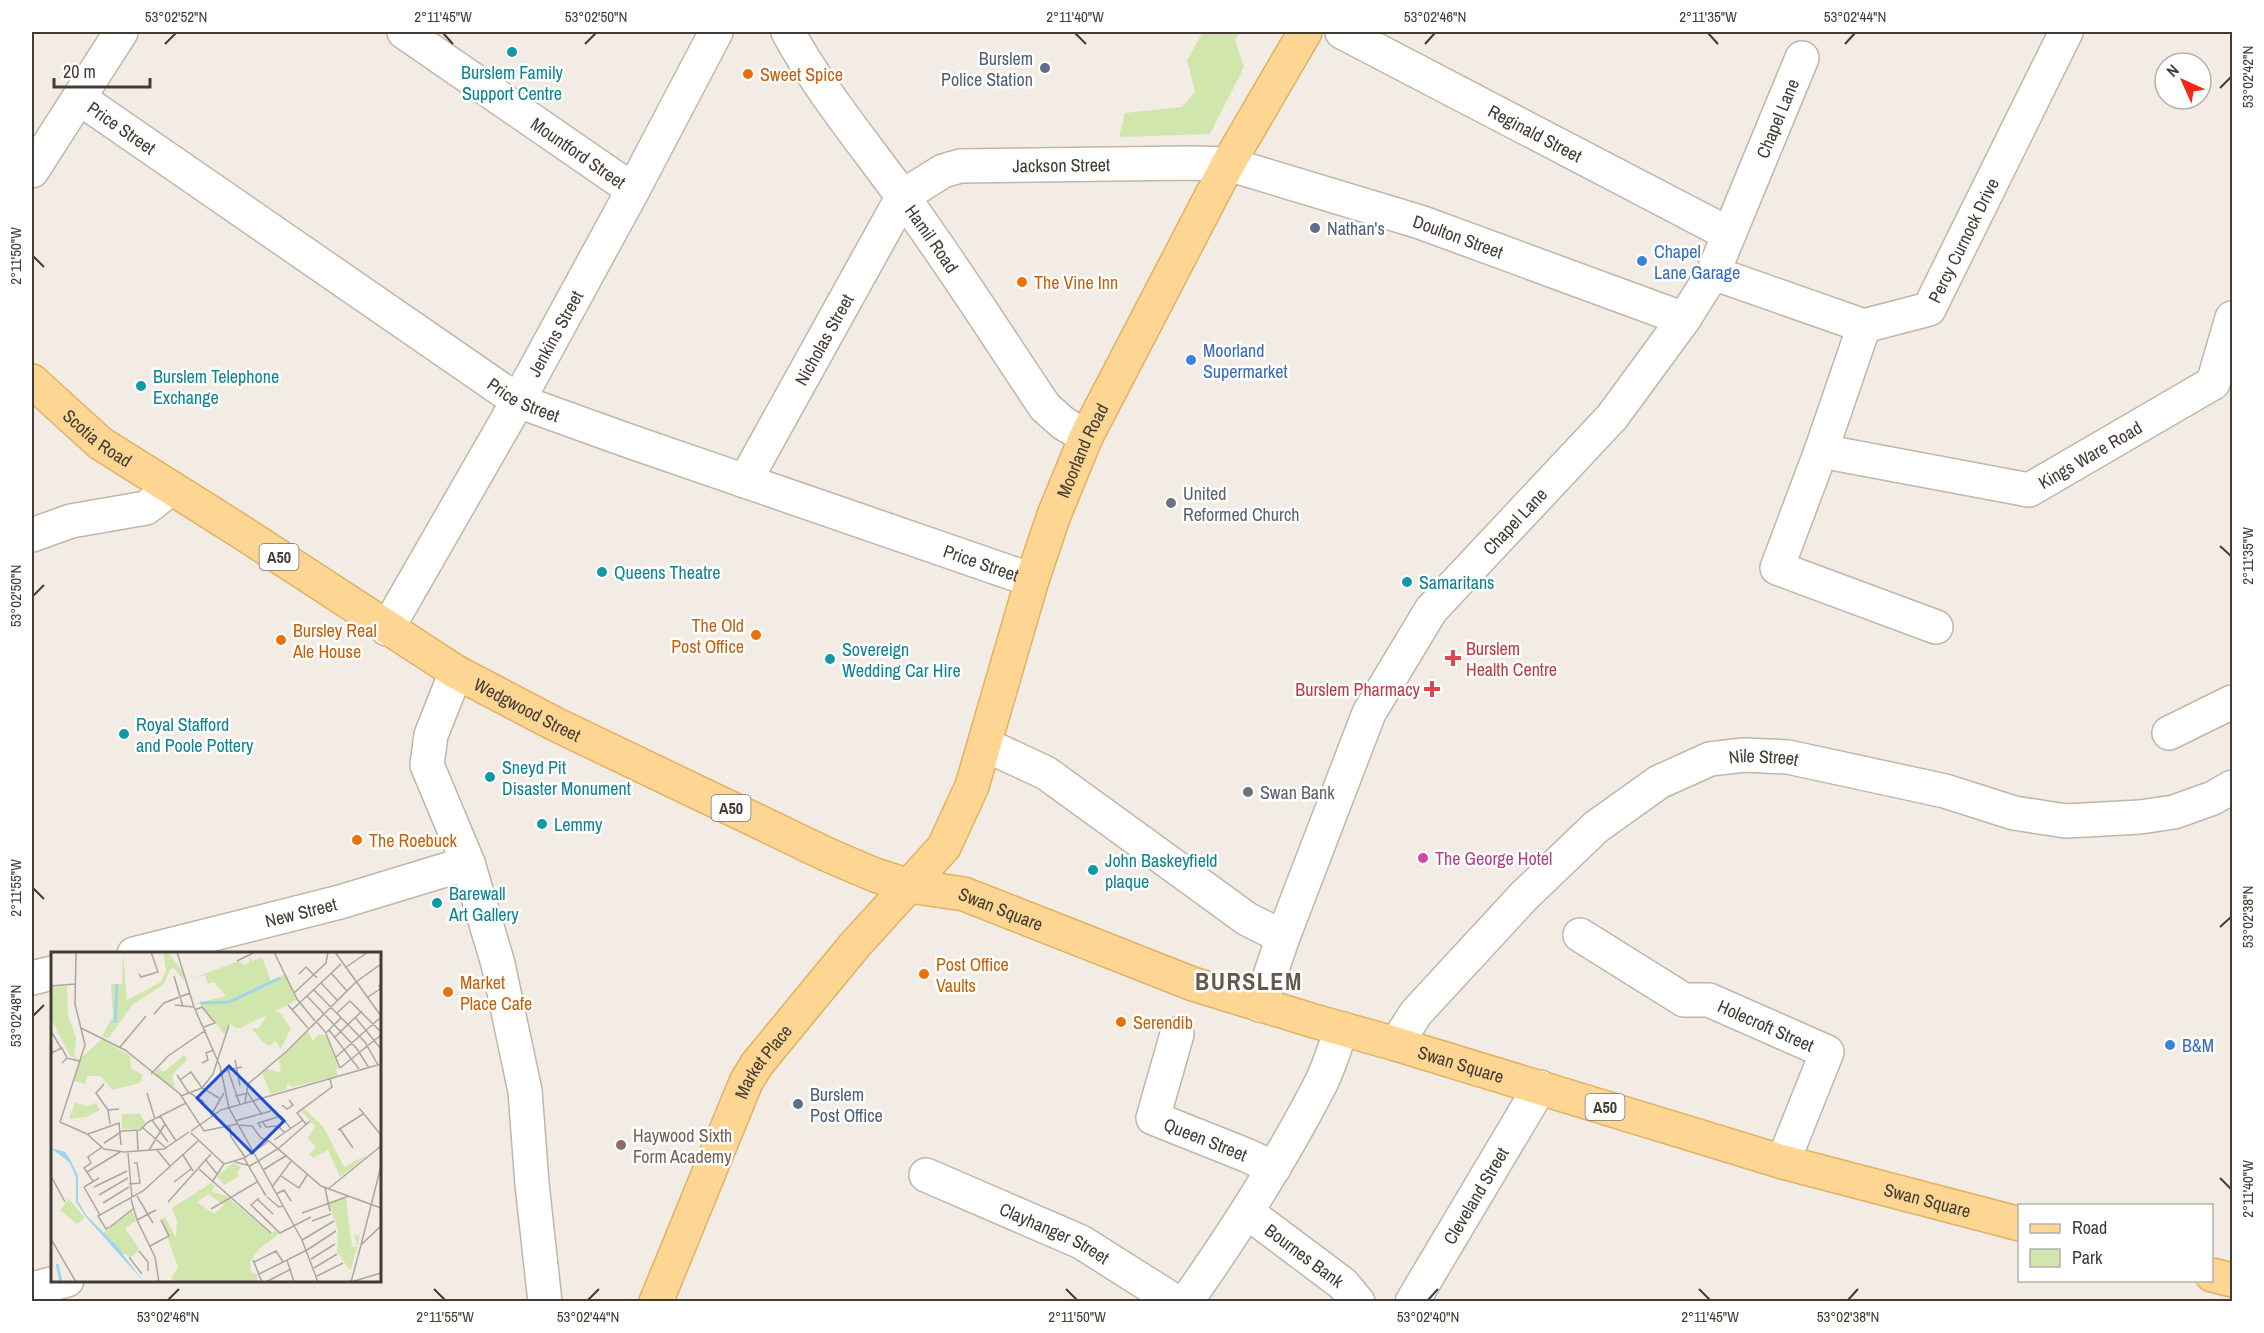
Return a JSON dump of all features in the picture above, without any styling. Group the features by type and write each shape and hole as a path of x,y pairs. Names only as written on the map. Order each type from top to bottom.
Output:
{"main road":[{"name":"Moorland Road","path":"909,886 944,847 966,804 986,745 1032,580 1054,515 1086,437 1228,164 1305,32"},
{"name":"Scotia Road","path":"32,381 100,443 170,489"},
{"name":"Wedgwood Street","path":"170,489 243,533 456,672 555,724 828,855 909,886"},
{"name":"Swan Square","path":"909,886 964,894 1193,984 1260,1005 1540,1087 1783,1162 2018,1224"},
{"name":"Market Place","path":"656,1302 746,1082 757,1064 854,946 909,886"},
{"path":"2213,1275 2232,1280"}],"street":[{"path":"32,171 121,32"},
{"name":"Mountford Street","path":"404,32 633,190"},
{"name":"Jenkins Street","path":"387,628 519,401 716,32"},
{"name":"Hamil Road","path":"788,32 821,86 903,196 1045,407 1063,423 1086,437"},
{"name":"Reginald Street","path":"1342,32 1729,234"},
{"name":"Percy Curnock Drive","path":"1864,326 1929,309 2066,32"},
{"name":"Chapel Lane","path":"1260,1005 1283,937 1370,713 1431,610 1612,417 1684,319 1713,273 1802,58"},
{"name":"Price Street","path":"79,98 519,401 1032,580"},
{"name":"Jackson Street","path":"903,196 943,171 960,166 1228,164"},
{"name":"Doulton Street","path":"1228,164 1420,222 1684,319"},
{"name":"Nicholas Street","path":"745,481 903,196"},
{"path":"1713,273 1864,326 1821,451 1777,568 1936,627"},
{"name":"Kings Ware Road","path":"1821,451 2029,490 2213,383 2232,318"},
{"path":"32,535 71,521 146,508 170,489"},
{"path":"456,672 431,735 427,765 468,863 498,964 525,1091 532,1184 545,1302"},
{"path":"2169,732 2232,702"},
{"path":"986,745 1046,773 1247,919 1283,937"},
{"name":"Nile Street","path":"1396,1044 1416,1012 1524,896 1596,827 1659,782 1710,759 1744,755 1788,757 1945,791 2014,813 2066,821 2140,817 2174,812 2213,798 2232,787"},
{"name":"New Street","path":"142,952 340,902 468,863"},
{"name":"Holecroft Street","path":"1580,935 1684,1000 1708,1000 1827,1052 1783,1162"},
{"path":"32,978 51,973"},
{"path":"1186,1302 1274,1168 1321,1083 1342,1029"},
{"name":"Queen Street","path":"1177,1034 1153,1118 1274,1168"},
{"name":"Cleveland Street","path":"1412,1302 1540,1087"},
{"name":"Clayhanger Street","path":"926,1175 1081,1242 1176,1302"},
{"name":"Bournes Bank","path":"1247,1212 1343,1284 1358,1302"},
{"path":"32,1289 63,1282"}],"green space":[{"path":"1203,32 1239,32 1235,40 1244,67 1210,134 1119,137 1125,113 1182,107 1195,92 1187,60"}],"place":[{"name":"Burslem Family Support Centre","path":"512,52"},
{"name":"Burslem Police Station","path":"1045,68"},
{"name":"Sweet Spice","path":"748,74"},
{"name":"Nathan's","path":"1315,228"},
{"name":"Chapel Lane Garage","path":"1642,261"},
{"name":"The Vine Inn","path":"1022,282"},
{"name":"Moorland Supermarket","path":"1191,360"},
{"name":"Burslem Telephone Exchange","path":"141,386"},
{"name":"United Reformed Church","path":"1171,503"},
{"name":"Queens Theatre","path":"602,572"},
{"name":"Samaritans","path":"1407,582"},
{"name":"The Old Post Office","path":"756,635"},
{"name":"Bursley Real Ale House","path":"281,640"},
{"name":"Burslem Health Centre","path":"1453,658"},
{"name":"Sovereign Wedding Car Hire","path":"830,659"},
{"name":"Burslem Pharmacy","path":"1432,689"},
{"name":"Royal Stafford and Poole Pottery","path":"124,734"},
{"name":"Sneyd Pit Disaster Monument","path":"490,777"},
{"name":"Swan Bank","path":"1248,792"},
{"name":"Lemmy","path":"542,824"},
{"name":"The Roebuck","path":"357,840"},
{"name":"The George Hotel","path":"1423,858"},
{"name":"John Baskeyfield plaque","path":"1093,870"},
{"name":"Barewall Art Gallery","path":"437,903"},
{"name":"Post Office Vaults","path":"924,974"},
{"name":"Market Place Cafe","path":"448,992"},
{"name":"Serendib","path":"1121,1022"},
{"name":"B&M","path":"2170,1045"},
{"name":"Burslem Post Office","path":"798,1104"},
{"name":"Haywood Sixth Form Academy","path":"621,1145"}],"district":[{"name":"BURSLEM","path":"1249,981"}]}
